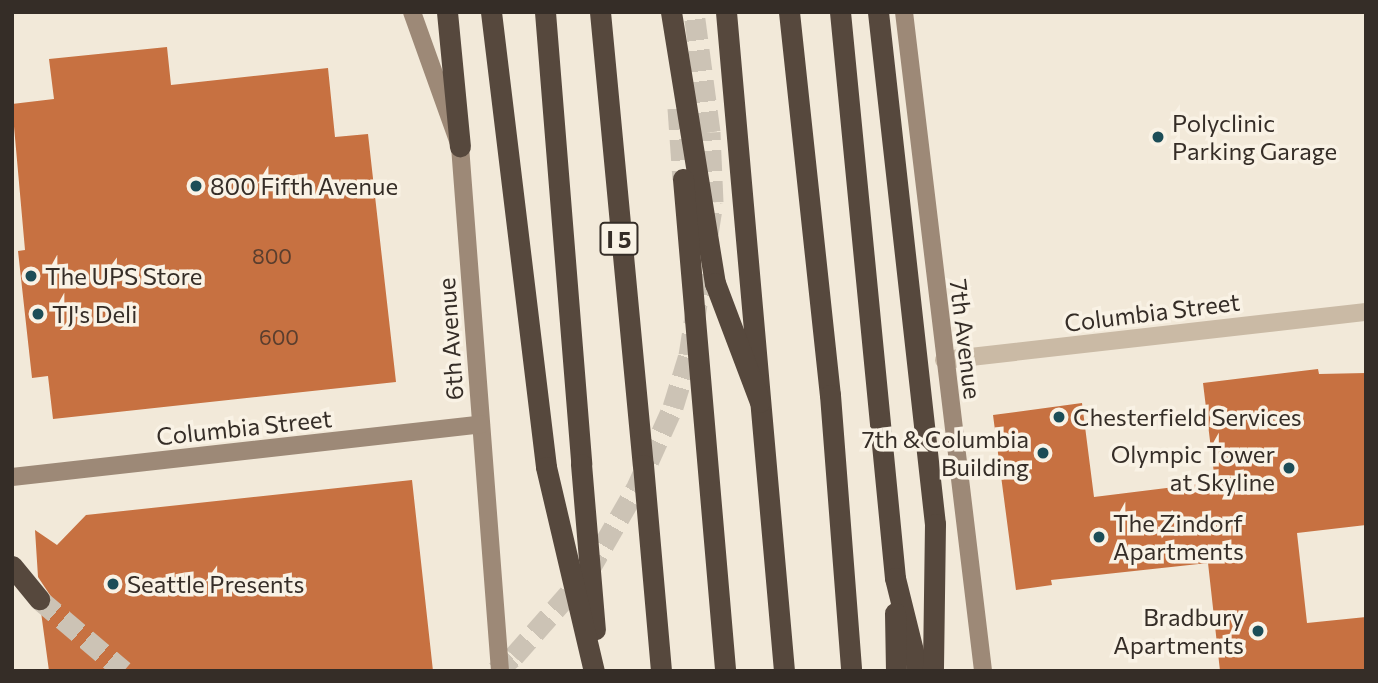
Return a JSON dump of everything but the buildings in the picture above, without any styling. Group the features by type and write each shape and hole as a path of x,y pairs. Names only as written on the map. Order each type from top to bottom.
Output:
{"highway":[{"path":"447,12 460,146"},
{"path":"491,12 545,467 596,671"},
{"name":"I 5","path":"545,12 596,671"},
{"name":"I 5","path":"600,12 661,671"},
{"path":"671,12 715,283 760,402"},
{"path":"726,12 784,671"},
{"path":"789,12 830,395 851,671"},
{"path":"840,12 895,578 896,671"},
{"path":"878,12 935,524 933,671"},
{"path":"683,179 725,671"},
{"path":"12,566 39,599"},
{"path":"895,578 918,671"}],"street":[{"name":"6th Avenue","path":"412,12 460,146 499,671"},
{"name":"7th Avenue","path":"904,12 983,671"},
{"name":"Columbia Street","path":"944,360 1366,312"},
{"name":"Columbia Street","path":"12,477 481,424"}],"tunnel":[{"path":"496,671 514,656 588,572 636,489 673,407 689,355 713,202 710,132 694,12"},
{"path":"678,108 683,179"},
{"path":"39,599 124,671"}],"place":[{"name":"Polyclinic Parking Garage","path":"1158,137"},
{"name":"800 Fifth Avenue","path":"196,186"},
{"name":"The UPS Store","path":"31,276"},
{"name":"TJ's Deli","path":"38,314"},
{"name":"Chesterfield Services","path":"1059,417"},
{"name":"7th & Columbia Building","path":"1043,453"},
{"name":"Olympic Tower at Skyline","path":"1289,468"},
{"name":"The Zindorf Apartments","path":"1099,537"},
{"name":"Seattle Presents","path":"113,584"},
{"name":"Bradbury Apartments","path":"1258,631"}]}
